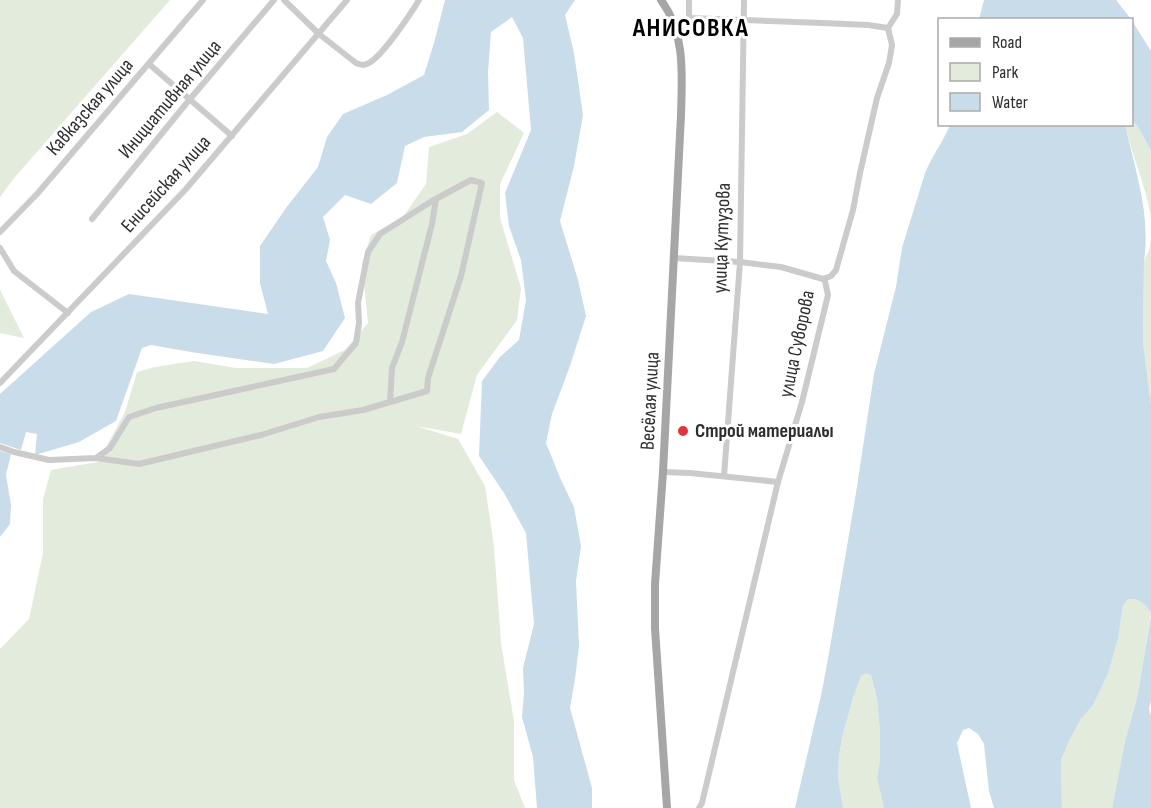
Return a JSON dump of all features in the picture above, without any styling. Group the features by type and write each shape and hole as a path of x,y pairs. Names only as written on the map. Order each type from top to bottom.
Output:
{"main road":[{"name":"Весёлая улица","path":"661,0 671,16 682,58 674,258 655,584 655,628 667,808"}],"street":[{"name":"Кавказская улица","path":"0,232 37,194 203,0"},
{"name":"Инициативная улица","path":"92,219 274,0"},
{"path":"284,0 318,34 356,63 364,65 376,58 400,29 419,0"},
{"name":"Енисейская улица","path":"0,383 186,189 347,0"},
{"path":"677,33 689,18 689,0"},
{"name":"улица Кутузова","path":"724,476 740,262 744,0"},
{"name":"улица Суворова","path":"699,808 778,482 802,402 828,295 823,279 831,276 836,270 853,210 877,98 889,63 892,45 888,28 897,14 898,0"},
{"path":"689,18 888,28"},
{"path":"149,64 232,136"},
{"path":"0,447 49,460 96,458 139,464 261,435 319,417 363,410 427,391 428,378 461,276 482,183 471,180 380,234 368,252 358,303 359,323 356,343 334,369 156,408 129,417 110,448 96,458"},
{"path":"390,402 392,369 402,342 432,224 436,199"},
{"path":"0,248 14,271 68,313"},
{"path":"674,258 781,267 823,279"},
{"path":"663,472 778,482"}],"green space":[{"path":"0,0 170,0 0,197"},
{"path":"497,112 524,133 500,184 500,218 521,288 517,320 477,375 461,434 416,426 458,439 485,486 494,546 501,643 514,721 514,780 525,808 0,808 0,649 29,619 43,553 43,499 51,470 98,462 125,412 137,372 194,361 236,368 307,368 345,350 368,323 362,264 371,235 403,217 426,184 429,147 467,134"},
{"path":"1133,121 1151,151 1151,218 1146,194 1125,126 1133,126"},
{"path":"1151,241 1151,405 1143,342 1144,261"},
{"path":"0,290 24,338 0,333"},
{"path":"1128,599 1142,602 1151,614 1137,698 1125,741 1112,808 1062,808 1061,760 1070,739 1081,719 1093,705 1108,674 1118,639 1123,606"},
{"path":"866,672 871,675 877,699 880,759 877,778 884,808 843,808 838,777 839,755 853,698 861,676"}],"water":[{"path":"445,0 575,0 565,15 574,53 583,115 574,166 560,221 586,316 552,414 546,443 574,507 581,546 576,581 579,646 570,708 592,788 592,808 537,808 533,757 522,717 523,668 534,624 526,533 504,493 479,456 482,381 500,357 519,340 526,300 521,260 509,226 505,193 531,130 523,38 512,17 491,32 488,72 489,110 462,132 424,137 405,146 397,183 371,204 345,195 323,217 330,240 326,261 336,283 345,318 323,351 274,364 151,345 142,348 116,421 79,442 35,455 37,434 26,432 21,450 0,443 0,394 91,312 129,294 268,314 260,283 260,246 318,167 327,137 343,114 387,95 424,75"},
{"path":"984,0 1116,0 1130,18 979,18"},
{"path":"1133,23 1151,51 1151,151 1133,121"},
{"path":"950,126 1125,126 1144,209 1146,244 1143,342 1151,405 1151,614 1144,605 1136,600 1128,599 1123,606 1118,639 1108,674 1093,705 1081,719 1070,739 1061,760 1062,808 994,808 989,791 984,744 978,734 969,728 963,730 957,743 971,808 884,808 877,778 880,732 877,699 871,675 866,673 861,676 853,698 839,755 838,777 843,808 795,808 829,653 874,374 896,287 902,248 925,173"},
{"path":"0,451 11,454 6,475 11,505 10,524 0,537"},
{"path":"1151,616 1151,700 1149,709 1151,716 1151,808 1112,808 1125,741 1137,698"}],"place":[{"name":"Строй материалы","path":"683,431"}],"district":[{"name":"АНИСОВКА","path":"691,28"}]}
